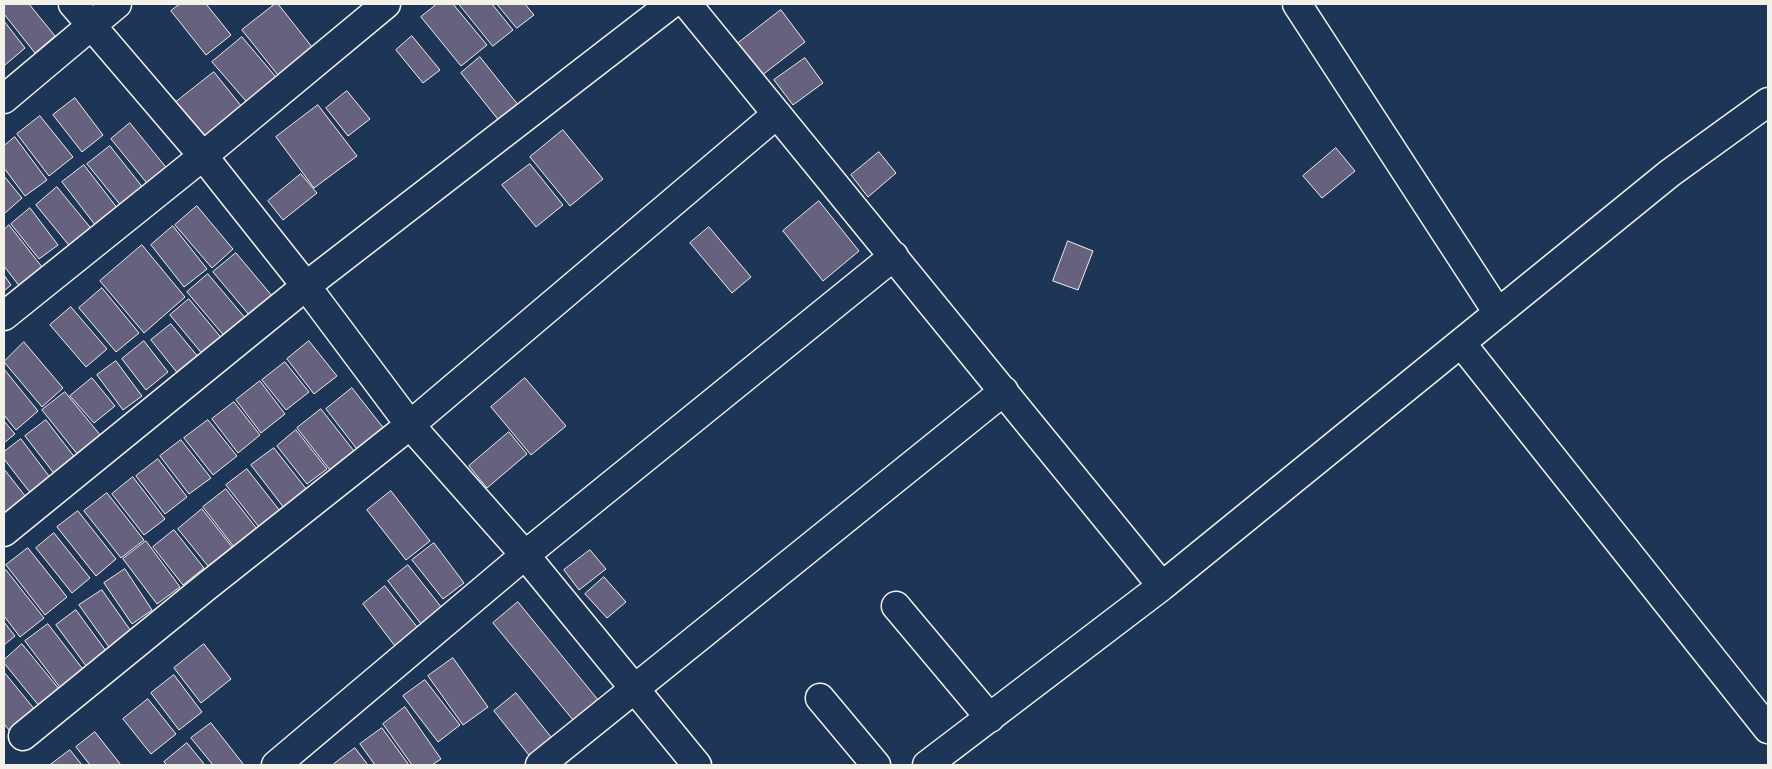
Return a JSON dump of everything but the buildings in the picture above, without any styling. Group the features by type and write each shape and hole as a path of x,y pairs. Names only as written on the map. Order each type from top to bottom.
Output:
{"street":[{"path":"73,4 203,156 306,286 410,425 525,555 697,765"},
{"path":"4,99 117,4"},
{"path":"4,316 203,156 386,4"},
{"path":"4,532 306,286 671,4"},
{"path":"688,4 1162,586"},
{"path":"1297,4 1498,313"},
{"path":"927,765 1162,586 1670,173 1768,102"},
{"path":"23,736 207,586 410,425 777,114"},
{"path":"276,765 525,555 894,256"},
{"path":"1461,343 1768,729"},
{"path":"540,765 1004,391"},
{"path":"896,606 990,718"},
{"path":"820,698 876,765"}]}
